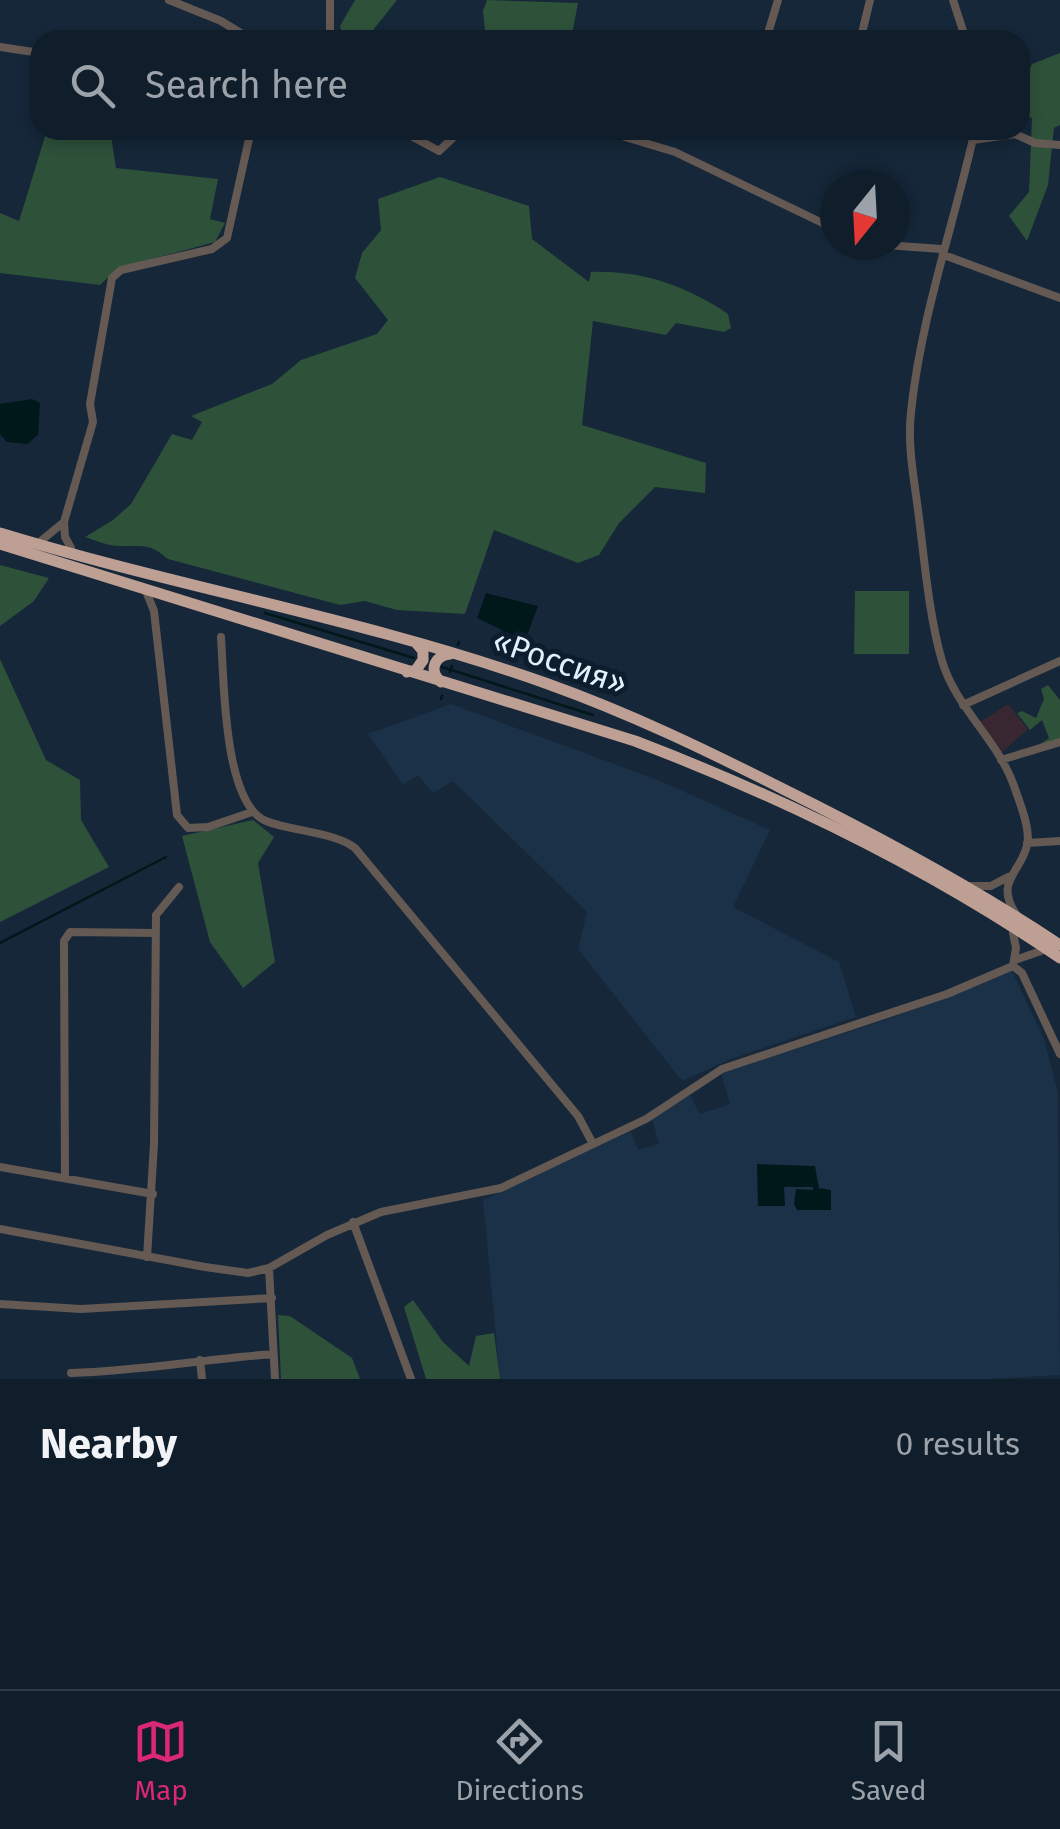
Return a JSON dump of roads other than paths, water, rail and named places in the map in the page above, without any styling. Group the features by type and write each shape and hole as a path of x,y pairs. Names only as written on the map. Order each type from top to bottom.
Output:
{"highway":[{"name":"«Россия»","path":"0,533 413,641 642,719 877,835 1060,945"},
{"path":"15,538 42,540 178,576 190,585"},
{"name":"«Россия»","path":"0,544 635,741 719,774 930,877 1060,961"},
{"path":"407,672 418,668 424,660 423,651 413,641"},
{"path":"441,682 434,673 436,662 444,655 454,654"},
{"path":"820,820 1060,961"}],"street":[{"path":"169,0 236,30"},
{"path":"330,0 330,30"},
{"path":"769,30 778,0"},
{"path":"863,30 870,0"},
{"path":"953,0 963,30"},
{"path":"0,47 30,52"},
{"path":"72,548 65,537 64,522 93,422 90,404 112,278 121,270 212,249 227,238 249,140"},
{"path":"419,140 439,151 451,140"},
{"path":"635,140 675,152 820,222"},
{"path":"973,140 922,346 911,410 910,445 939,650 964,705 1014,787 1028,843 1007,889 1008,900 1022,921"},
{"path":"1028,140 1060,145"},
{"path":"910,247 941,249 944,255 1060,298"},
{"path":"42,540 64,522"},
{"path":"141,587 150,596 154,611 177,815 188,828 252,812"},
{"path":"154,611 165,603 182,599"},
{"path":"221,637 231,754 252,812 267,821 354,848 578,1116 592,1144"},
{"path":"964,705 1060,661"},
{"path":"1001,760 1060,742"},
{"path":"1028,843 1060,841"},
{"path":"961,882 987,887 1012,873"},
{"path":"147,1257 153,1194 155,932 158,909 179,887"},
{"path":"64,1178 64,941 70,932 155,932"},
{"path":"1013,933 1014,963 1022,972 1060,1054"},
{"path":"0,1229 248,1272 269,1268 353,1222 396,1209 501,1188 646,1119 722,1069 947,994 1042,951"},
{"path":"0,1167 153,1194"},
{"path":"353,1222 412,1379"},
{"path":"269,1268 275,1379"},
{"path":"0,1304 80,1309 272,1298"},
{"path":"71,1373 118,1375 200,1360 273,1354"},
{"path":"200,1360 202,1379"}],"waterway":[{"path":"265,613 414,658"},
{"path":"450,672 452,666"},
{"path":"442,667 593,715"},
{"path":"0,943 166,857"}]}
